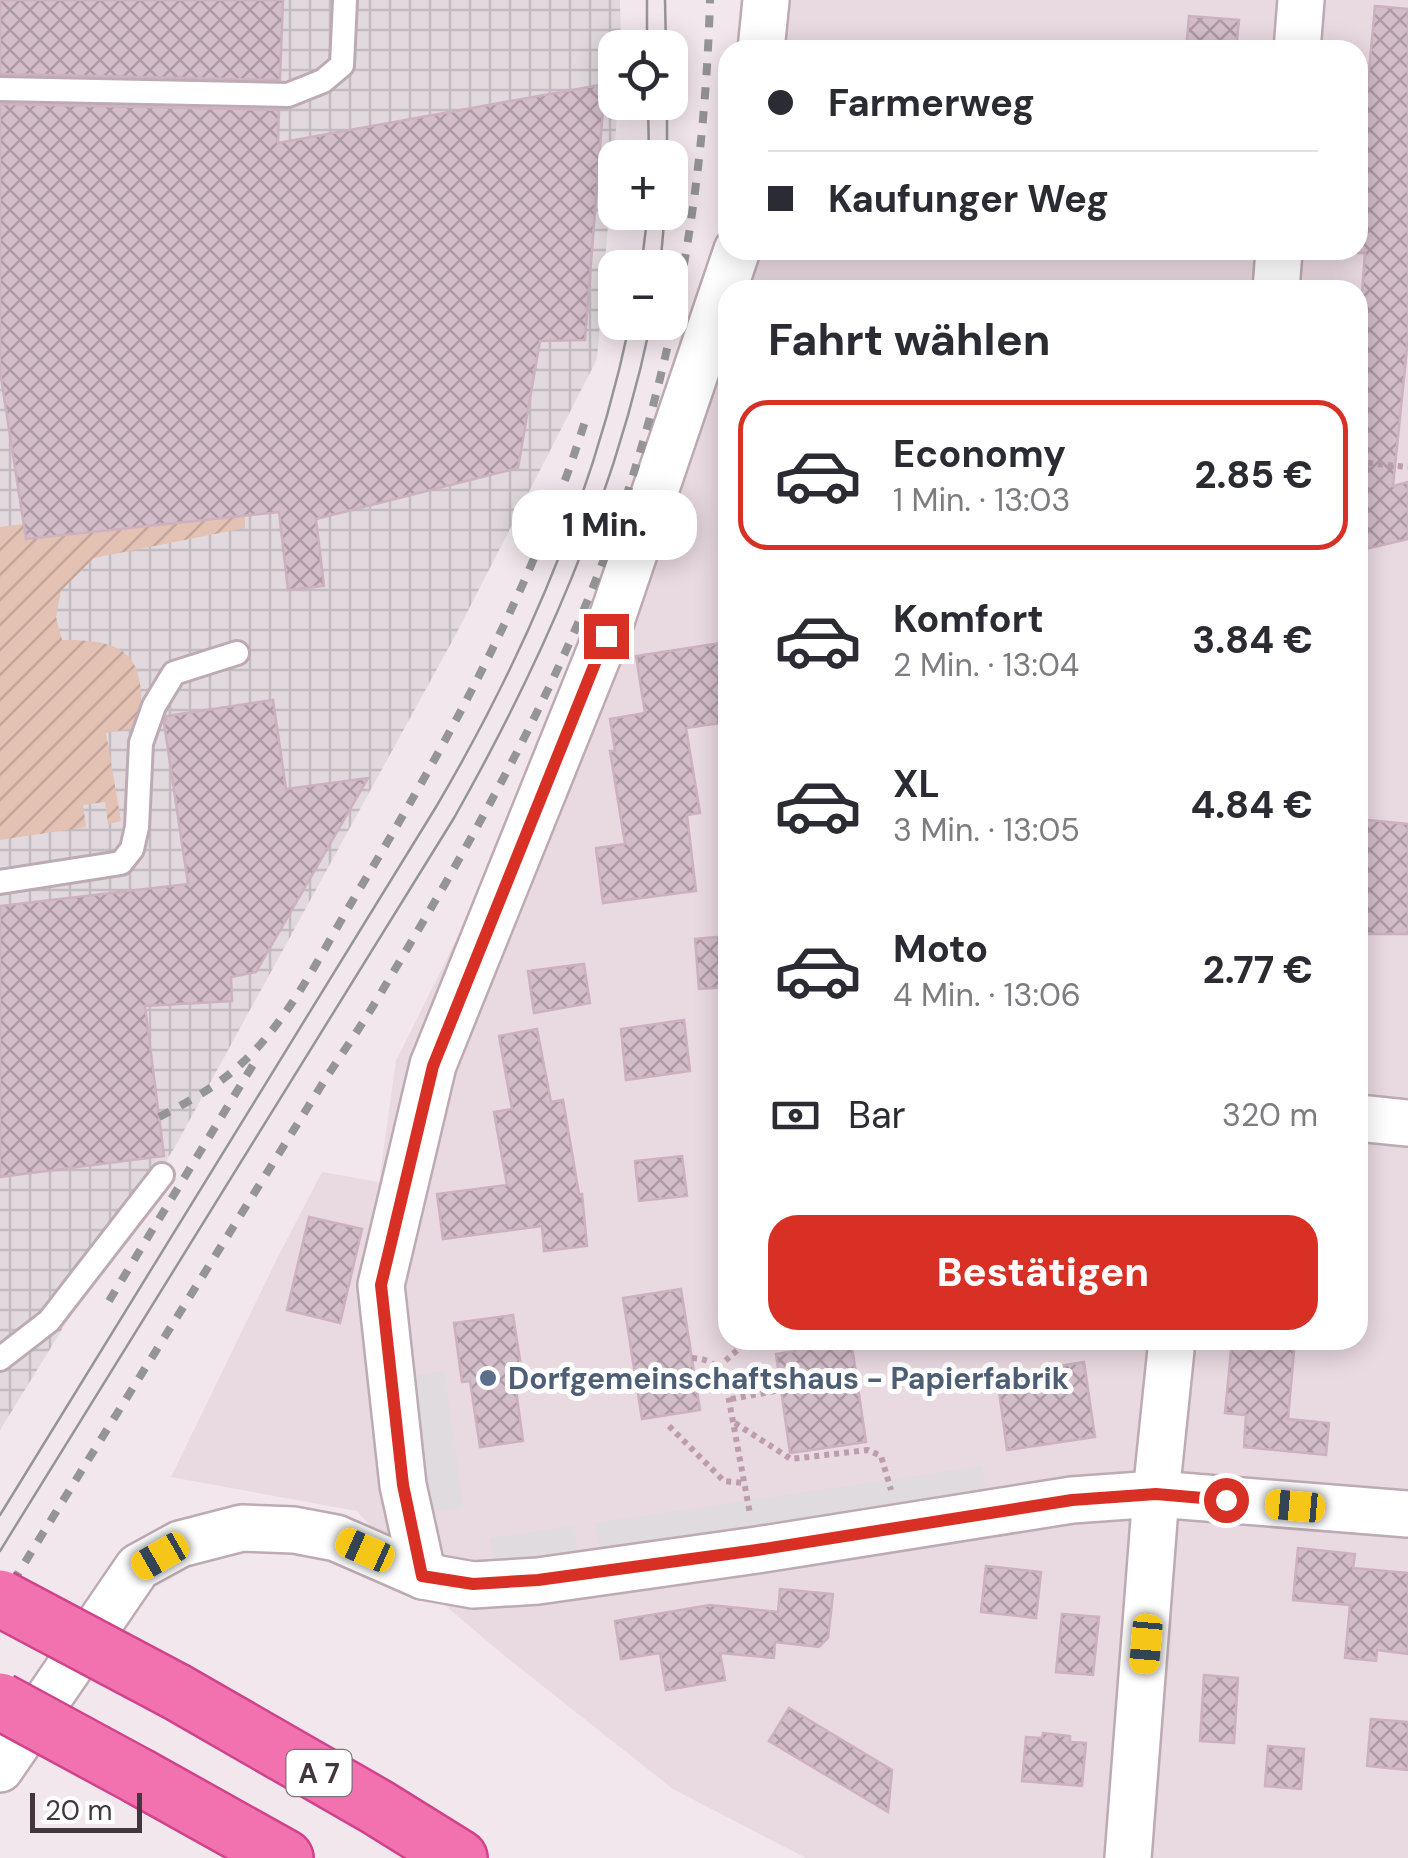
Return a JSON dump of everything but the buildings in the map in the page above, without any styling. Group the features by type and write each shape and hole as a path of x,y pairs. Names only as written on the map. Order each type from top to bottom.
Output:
{"highway":[{"name":"A 7","path":"0,1598 178,1692 459,1858"},
{"path":"0,1701 284,1858"}],"street":[{"path":"762,40 766,0"},
{"path":"1298,40 1302,0"},
{"path":"422,1576 403,1485 381,1285 433,1066 606,636 718,306"},
{"path":"1368,1119 1408,1123"},
{"path":"1128,1858 1171,1350"},
{"path":"0,1769 138,1568 180,1544 242,1528 294,1530 336,1538 422,1576 473,1584 538,1580 757,1550 1072,1500 1156,1494 1408,1514"}],"lane":[{"path":"0,89 288,95 323,82 342,65 346,0"},
{"path":"0,882 121,863 132,848 137,826 141,743 154,706 174,674 237,653"},
{"path":"0,1359 49,1321 162,1175"}],"path":[{"path":"1368,463 1408,468"},
{"path":"718,1367 738,1350"},
{"path":"692,1358 708,1359 718,1367 731,1399 757,1550"},
{"path":"731,1399 781,1390"},
{"path":"735,1423 791,1459 868,1450 881,1456 902,1527"},
{"path":"669,1426 724,1481 744,1483"}],"shaded area":[{"path":"0,0 620,0 621,30 598,30 598,120 617,120 615,140 598,140 598,230 608,230 606,250 598,250 597,359 455,636 176,1145 0,1430"},
{"path":"749,0 1408,0 1408,1858 806,1858 673,1789 428,1591 357,1511 171,1477 322,1172 379,1182 396,1061 525,801 724,260 1368,260 1368,40 746,40"},
{"path":"245,516 245,528 94,558 61,591 56,617 62,640 104,643 118,649 129,657 140,684 140,727 106,733 121,821 108,824 105,802 83,805 86,827 0,840 0,527 24,524 27,539"},
{"path":"444,1371 463,1507 432,1512 413,1376"},
{"path":"982,1466 986,1494 599,1551 595,1523"},
{"path":"574,1526 578,1552 494,1564 491,1538"}],"tram line":[{"path":"647,0 647,30"},
{"path":"665,0 666,30"},
{"path":"648,120 649,140"},
{"path":"667,120 667,140"},
{"path":"643,250 646,230"},
{"path":"662,250 663,230"},
{"path":"0,1515 436,807 499,692 576,511 626,340"},
{"path":"0,1551 454,818 486,759 545,639 596,516 647,340"}],"railway":[{"path":"0,1603 414,938 514,758 573,635 599,573 642,447 673,321 695,194 710,0"},
{"path":"159,1117 213,1086 242,1063 275,1027 303,986 485,665 541,542 587,415"},
{"path":"109,1301 256,1060"}],"place":[{"name":"Dorfgemeinschaftshaus - Papierfabrik","path":"488,1378"}],"route":[{"path":"606,636 433,1066 381,1285 403,1485 422,1576 473,1584 538,1580 1072,1500 1156,1494 1226,1500"}]}
